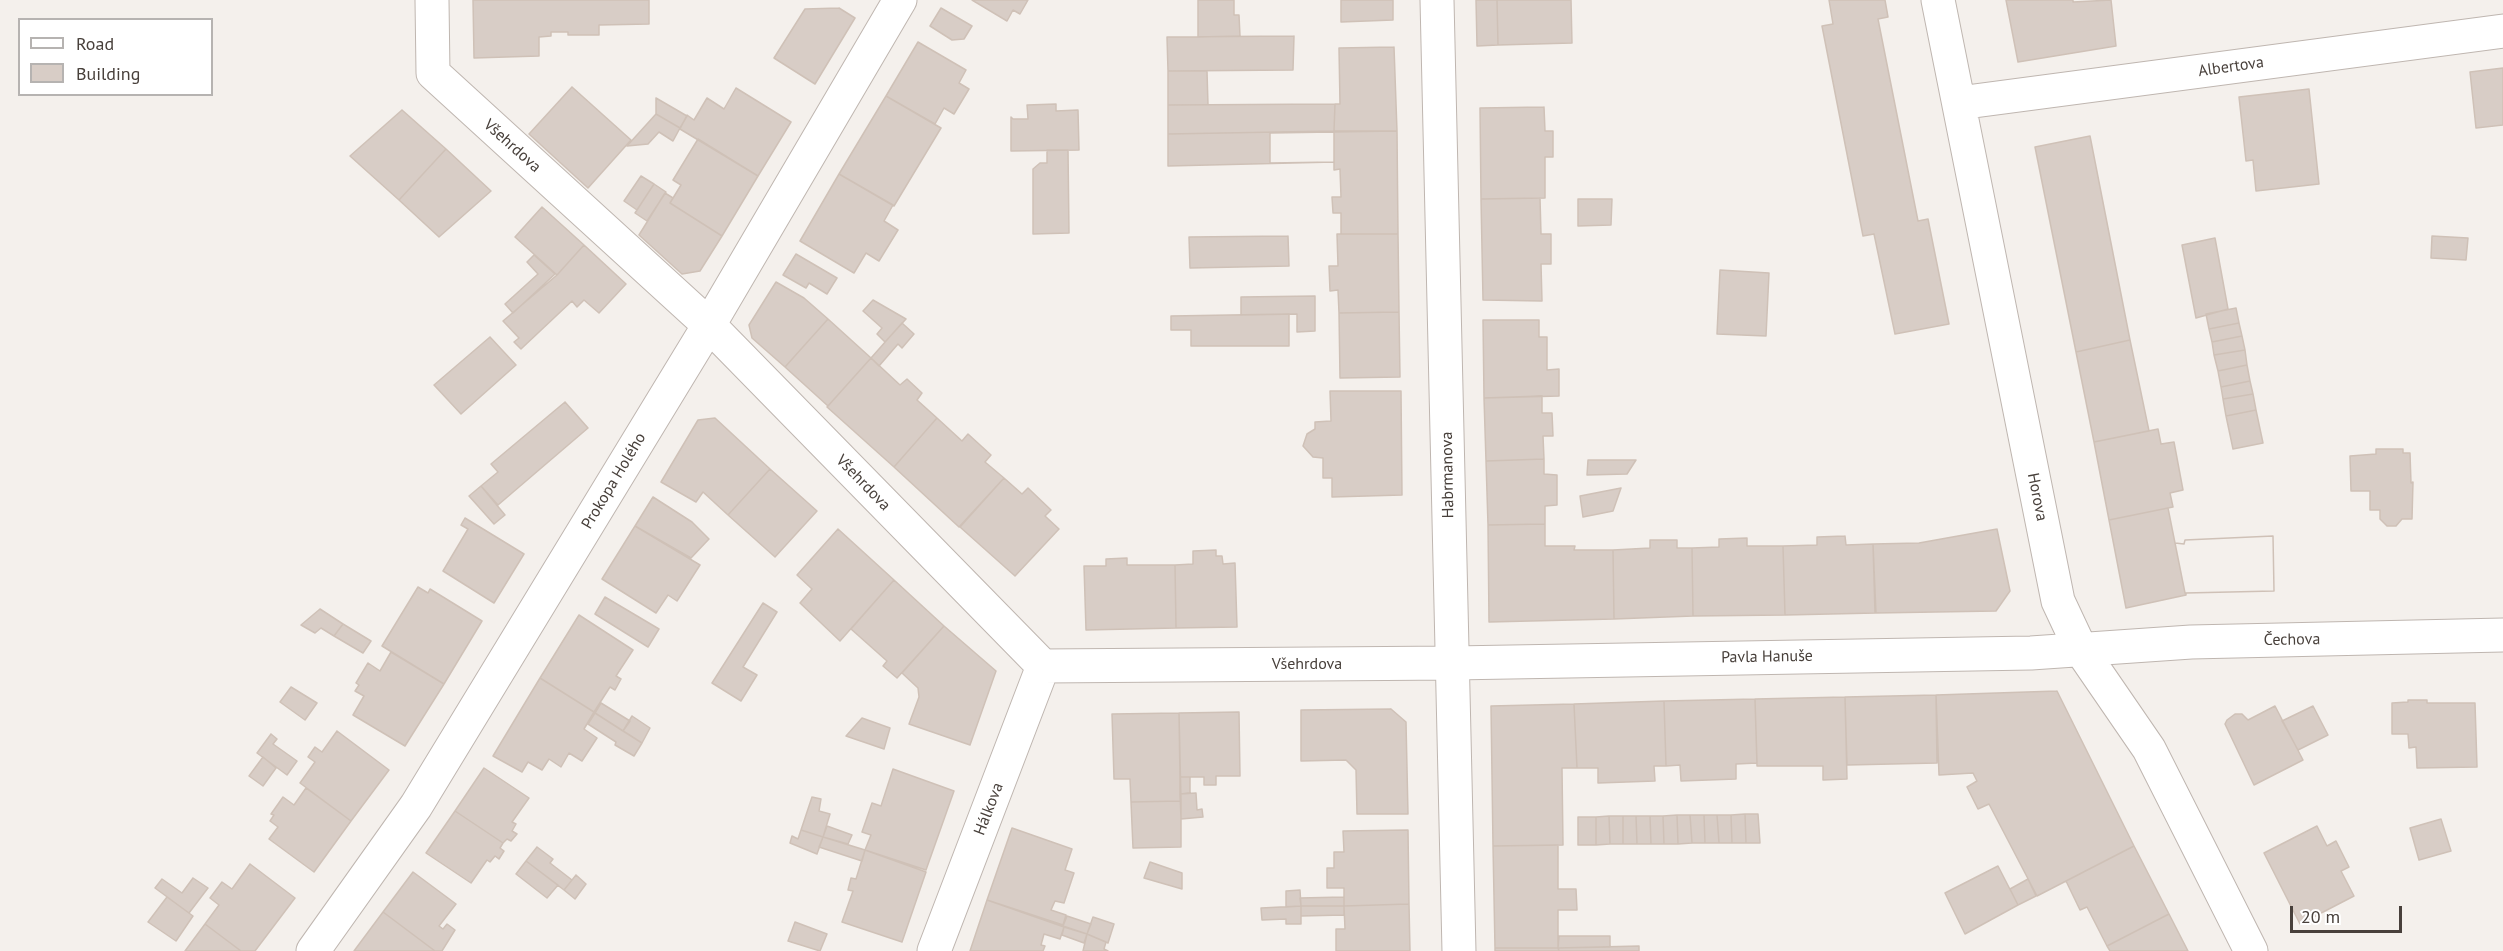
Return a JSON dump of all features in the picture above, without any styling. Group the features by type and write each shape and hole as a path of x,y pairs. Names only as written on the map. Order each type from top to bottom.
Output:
{"street":[{"name":"Všehrdova","path":"432,0 433,73 709,325 1043,666 1453,663"},
{"name":"Prokopa Holého","path":"313,951 416,806 709,325 900,0"},
{"name":"Habrmanova","path":"1437,0 1459,951"},
{"name":"Horova","path":"1938,0 2055,593 2081,650 2149,749 2251,951"},
{"name":"Albertova","path":"1959,103 2503,31"},
{"name":"Čechova","path":"2081,650 2191,642 2503,635"},
{"name":"Pavla Hanuše","path":"1453,663 2081,650"},
{"name":"Hálkova","path":"934,951 1043,666"}],"building":[{"path":"473,0 649,0 649,24 599,25 599,35 568,35 568,32 551,32 551,36 539,37 539,56 474,58"},
{"path":"972,0 1028,0 1020,14 1013,10 1007,21"},
{"path":"1198,0 1234,0 1234,15 1239,15 1240,36 1198,37"},
{"path":"1341,0 1393,0 1393,20 1341,22"},
{"path":"1476,0 1497,0 1498,45 1477,46"},
{"path":"1497,0 1571,0 1572,43 1498,45"},
{"path":"1829,0 1885,0 1888,17 1878,19 1918,221 1928,219 1949,324 1895,334 1874,234 1863,236 1822,26 1833,24"},
{"path":"2006,0 2073,0 2073,2 2111,0 2116,46 2018,62"},
{"path":"839,8 855,18 815,84 774,58 805,9"},
{"path":"941,8 972,26 964,39 952,40 930,26"},
{"path":"1294,36 1293,70 1168,71 1167,37"},
{"path":"918,42 966,70 959,83 969,89 954,114 944,108 935,124 886,96"},
{"path":"1394,47 1397,131 1334,131 1335,104 1340,104 1339,48"},
{"path":"2503,68 2503,125 2476,128 2470,72"},
{"path":"1168,71 1207,71 1208,105 1168,105"},
{"path":"572,87 631,140 588,188 529,134"},
{"path":"736,88 791,122 758,176 680,129 687,115 694,120 707,98 724,109"},
{"path":"2309,89 2319,184 2256,191 2253,160 2246,161 2239,97"},
{"path":"886,96 941,128 894,206 839,174"},
{"path":"656,98 687,116 680,128 656,114"},
{"path":"1056,104 1056,111 1078,110 1079,150 1011,151 1011,117 1028,119 1027,105"},
{"path":"1335,104 1334,131 1168,134 1168,105"},
{"path":"1544,107 1545,131 1553,131 1553,157 1545,157 1545,198 1481,199 1480,108"},
{"path":"402,110 446,149 399,200 350,156"},
{"path":"656,114 680,128 673,141 659,132 648,144 627,146"},
{"path":"1334,131 1334,162 1168,166 1168,134"},
{"path":"1397,131 1398,234 1341,234 1341,213 1333,213 1332,197 1341,197 1340,169 1334,170 1334,162 1270,163 1270,133"},
{"path":"2090,136 2130,340 2076,352 2035,147"},
{"path":"698,139 758,176 722,236 670,203 681,185 673,180"},
{"path":"446,149 491,191 439,237 399,200"},
{"path":"1047,150 1068,150 1069,233 1033,234 1033,169 1040,163 1047,163"},
{"path":"839,174 893,205 884,221 898,230 879,261 866,253 854,273 800,241"},
{"path":"641,176 654,184 637,210 624,201"},
{"path":"654,184 666,192 647,221 635,213"},
{"path":"665,193 673,198 670,203 722,236 700,271 682,274 639,235"},
{"path":"1540,198 1541,234 1551,234 1551,264 1541,264 1542,301 1483,300 1481,199"},
{"path":"1578,199 1612,199 1611,225 1578,226"},
{"path":"542,207 584,245 557,275 515,237"},
{"path":"1337,234 1398,234 1399,312 1339,313 1338,290 1330,291 1329,266 1338,266"},
{"path":"1288,236 1289,266 1190,268 1189,237"},
{"path":"2432,236 2468,238 2466,260 2431,258"},
{"path":"2215,238 2228,309 2196,318 2182,245"},
{"path":"584,245 626,284 599,313 584,300 577,307 572,301 521,349 514,342 519,338 503,321 557,275"},
{"path":"796,254 837,278 827,294 809,283 806,288 783,275"},
{"path":"534,255 555,274 513,313 505,304 538,274 527,262"},
{"path":"1720,270 1769,273 1766,336 1717,334"},
{"path":"776,282 804,298 828,319 785,367 752,338 749,325"},
{"path":"1315,296 1315,331 1297,332 1297,314 1241,315 1241,297"},
{"path":"873,300 906,319 885,342 877,334 882,328 863,311"},
{"path":"2236,308 2239,323 2209,329 2206,314"},
{"path":"1399,312 1400,377 1340,378 1339,313"},
{"path":"1289,314 1289,346 1191,346 1191,330 1171,330 1171,316"},
{"path":"828,319 871,358 828,406 785,367"},
{"path":"1483,320 1539,320 1539,337 1547,337 1547,370 1559,369 1559,396 1484,398"},
{"path":"902,323 914,334 902,348 898,344 879,366 871,358"},
{"path":"2239,323 2242,336 2212,342 2209,329"},
{"path":"2242,336 2245,350 2214,355 2212,342"},
{"path":"490,337 516,365 461,414 434,385"},
{"path":"2130,340 2149,431 2094,442 2076,352"},
{"path":"2245,350 2247,365 2218,371 2214,355"},
{"path":"871,358 900,385 907,379 922,393 917,400 937,418 894,467 827,407"},
{"path":"2247,365 2250,381 2221,387 2218,371"},
{"path":"2250,381 2253,394 2223,399 2221,387"},
{"path":"1330,391 1401,391 1402,495 1332,497 1332,478 1323,478 1323,458 1313,457 1303,446 1307,434 1315,429 1315,422 1331,421"},
{"path":"2253,394 2256,410 2226,416 2223,399"},
{"path":"1542,396 1542,413 1552,413 1553,436 1543,436 1544,459 1486,461 1484,398"},
{"path":"565,402 588,428 498,505 481,486 498,472 491,464"},
{"path":"2256,410 2263,443 2233,449 2226,416"},
{"path":"715,418 770,469 728,515 703,492 696,502 661,482 698,420"},
{"path":"937,418 962,441 968,434 991,455 985,462 1004,478 959,527 894,467"},
{"path":"2158,429 2161,444 2174,442 2183,490 2170,493 2173,507 2109,520 2094,442"},
{"path":"2376,449 2403,449 2403,453 2410,453 2411,483 2413,482 2412,519 2402,519 2396,526 2387,526 2380,519 2380,510 2370,510 2370,491 2351,491 2350,456 2376,454"},
{"path":"1544,459 1544,474 1557,475 1557,505 1545,506 1545,524 1488,525 1486,461"},
{"path":"1588,460 1636,460 1627,474 1587,475"},
{"path":"770,469 817,511 775,557 728,515"},
{"path":"1004,478 1022,494 1028,488 1051,510 1045,516 1059,529 1015,576 960,527"},
{"path":"481,486 505,515 494,524 469,496"},
{"path":"1621,488 1613,511 1583,517 1580,496"},
{"path":"653,497 692,522 709,539 691,558 635,526"},
{"path":"2168,508 2175,543 2184,544 2185,540 2273,536 2274,591 2186,593 2186,595 2126,608 2109,520"},
{"path":"465,518 524,554 494,603 443,571 468,529 461,525"},
{"path":"1545,524 1545,546 1575,546 1574,550 1613,550 1614,619 1489,622 1488,525"},
{"path":"635,526 700,565 677,601 668,595 656,613 602,579"},
{"path":"838,529 894,580 840,641 800,603 812,589 797,575"},
{"path":"1997,529 2010,591 1996,611 1875,613 1873,544 1919,543"},
{"path":"1845,536 1846,545 1873,544 1876,613 1785,615 1783,546 1817,545 1817,537"},
{"path":"2273,536 2274,591 2185,593 2175,543 2184,544 2185,540"},
{"path":"1747,538 1747,546 1783,546 1785,615 1693,616 1692,548 1719,547 1719,539"},
{"path":"1650,540 1677,540 1677,548 1692,548 1693,616 1614,619 1613,550 1650,548"},
{"path":"1216,550 1216,556 1222,556 1223,564 1235,563 1237,627 1176,628 1175,565 1193,564 1193,551"},
{"path":"1127,558 1127,565 1175,565 1176,628 1086,630 1084,566 1106,566 1106,559"},
{"path":"894,580 944,626 897,678 883,666 887,661 851,629"},
{"path":"418,587 428,593 430,589 482,621 444,684 382,646"},
{"path":"605,597 659,629 648,647 595,614"},
{"path":"763,603 777,612 743,667 757,675 741,701 712,683"},
{"path":"320,609 343,624 334,636 321,628 315,633 301,625"},
{"path":"579,615 633,650 616,676 621,679 615,690 610,687 594,712 540,678"},
{"path":"343,624 371,641 363,653 334,636"},
{"path":"944,626 996,671 970,745 909,724 919,697 918,688 902,673"},
{"path":"391,652 444,684 405,746 353,715 364,696 355,691 359,685 356,683 368,663 380,671"},
{"path":"540,678 594,712 584,729 597,738 582,761 569,753 561,767 549,759 542,770 528,762 522,772 493,756"},
{"path":"291,687 317,703 305,720 280,702"},
{"path":"2057,691 2134,846 2037,896 1989,804 1978,809 1967,787 1977,781 1973,773 1939,775 1936,695"},
{"path":"1936,695 1937,763 1847,765 1845,697"},
{"path":"1845,697 1847,779 1823,780 1823,766 1757,766 1755,699"},
{"path":"1755,699 1757,763 1736,764 1736,779 1681,781 1680,765 1666,766 1664,701"},
{"path":"2408,700 2427,700 2427,703 2475,703 2477,767 2417,768 2416,747 2409,748 2408,734 2392,734 2392,703 2408,702"},
{"path":"1664,701 1666,766 1654,766 1655,781 1598,783 1598,768 1577,768 1574,704"},
{"path":"601,703 630,721 623,731 595,713"},
{"path":"1574,704 1577,768 1562,768 1563,845 1493,846 1491,706"},
{"path":"2275,706 2303,760 2254,785 2225,724 2235,714 2242,714 2248,720"},
{"path":"2313,706 2328,735 2298,750 2282,721"},
{"path":"1391,709 1406,722 1408,814 1357,814 1356,770 1346,760 1301,761 1301,710"},
{"path":"1239,712 1240,776 1216,776 1216,785 1204,785 1204,777 1180,777 1179,713"},
{"path":"595,713 642,743 634,756 615,745 616,742 588,724"},
{"path":"1179,713 1181,801 1131,802 1130,779 1114,779 1112,714"},
{"path":"632,716 650,728 642,743 623,731"},
{"path":"862,718 890,728 884,749 846,736"},
{"path":"337,731 389,770 351,821 300,783 315,762 308,757 315,747 322,752"},
{"path":"271,734 277,739 273,744 297,761 287,775 257,753"},
{"path":"263,757 276,768 263,786 249,776"},
{"path":"484,768 529,798 512,822 516,824 512,831 517,834 511,841 507,839 503,843 455,811"},
{"path":"893,769 954,791 926,870 865,850 871,835 862,832 872,803 881,806"},
{"path":"1180,777 1190,777 1190,793 1180,794"},
{"path":"306,788 351,821 314,872 269,839 278,827 270,821 274,815 271,814 283,797 294,805"},
{"path":"1196,793 1197,810 1202,809 1203,817 1181,819 1180,794"},
{"path":"812,797 821,799 819,811 830,814 823,837 801,830"},
{"path":"1181,801 1181,847 1133,848 1131,802"},
{"path":"455,811 503,843 500,848 504,851 499,859 495,856 490,862 487,860 471,883 426,853"},
{"path":"1745,814 1758,814 1760,843 1746,843"},
{"path":"1745,814 1746,843 1732,843 1731,815"},
{"path":"1677,815 1690,815 1692,843 1678,844"},
{"path":"1677,815 1678,844 1664,844 1663,816"},
{"path":"1690,815 1704,815 1705,843 1692,843"},
{"path":"1704,815 1717,815 1719,843 1705,843"},
{"path":"1717,815 1731,815 1732,843 1719,843"},
{"path":"1609,816 1623,816 1623,844 1610,844"},
{"path":"1609,816 1610,844 1596,845 1596,817"},
{"path":"1623,816 1636,816 1637,844 1623,844"},
{"path":"1636,816 1650,816 1651,844 1637,844"},
{"path":"1650,816 1663,816 1664,844 1651,844"},
{"path":"1578,817 1596,817 1596,845 1578,845"},
{"path":"2441,819 2451,851 2419,860 2410,828"},
{"path":"827,826 852,835 848,844 823,837"},
{"path":"2317,826 2327,846 2336,841 2349,867 2341,871 2354,896 2300,924 2264,853"},
{"path":"1012,828 1072,849 1065,870 1074,873 1064,903 1055,901 1051,910 1066,915 1063,925 987,900"},
{"path":"801,830 823,837 817,854 790,843 792,836 798,839"},
{"path":"1408,830 1409,904 1344,906 1344,888 1327,888 1327,868 1334,868 1334,852 1344,852 1343,831"},
{"path":"823,837 865,850 862,861 819,847"},
{"path":"1558,845 1558,889 1576,889 1577,910 1558,910 1558,948 1495,948 1493,846"},
{"path":"2134,846 2169,914 2107,946 2087,907 2080,910 2066,881"},
{"path":"537,847 553,859 550,863 572,880 564,890 526,861"},
{"path":"865,850 926,872 902,942 842,922 853,891 848,890 851,878 856,879"},
{"path":"526,861 558,885 547,898 516,874"},
{"path":"1150,862 1182,873 1182,889 1144,878"},
{"path":"250,864 295,898 255,951 241,951 205,924 219,905 210,898 222,882 232,889"},
{"path":"1998,866 2018,905 1965,934 1945,893"},
{"path":"413,872 456,904 439,926 443,929 447,924 455,930 442,951 435,951 383,912"},
{"path":"576,875 586,884 575,899 564,890"},
{"path":"193,878 208,888 189,913 155,888 162,879 182,893"},
{"path":"2028,879 2036,896 2018,905 2010,889"},
{"path":"1300,890 1301,906 1286,907 1286,891"},
{"path":"167,897 193,916 176,941 148,922"},
{"path":"1344,897 1344,906 1301,906 1300,898"},
{"path":"987,900 1064,927 1060,939 1044,934 1041,945 1045,946 1043,951 970,951"},
{"path":"1409,904 1410,951 1336,951 1336,929 1345,929 1344,906"},
{"path":"1301,906 1344,906 1344,915 1301,916"},
{"path":"1301,906 1301,924 1286,924 1286,919 1262,920 1261,908"},
{"path":"383,912 435,951 354,951"},
{"path":"2169,914 2188,951 2110,951 2107,946"},
{"path":"1067,916 1091,924 1087,934 1063,926"},
{"path":"1093,917 1114,924 1108,943 1087,934"},
{"path":"795,922 827,934 820,951 788,941"},
{"path":"205,924 241,951 185,951"},
{"path":"1064,927 1087,934 1084,943 1062,935"},
{"path":"1087,934 1106,942 1104,949 1108,951 1083,951"},
{"path":"1559,936 1610,936 1610,947 1558,948"},
{"path":"1639,946 1639,951 1559,951 1558,948"},
{"path":"1495,948 1558,948 1559,951 1495,951"}]}
